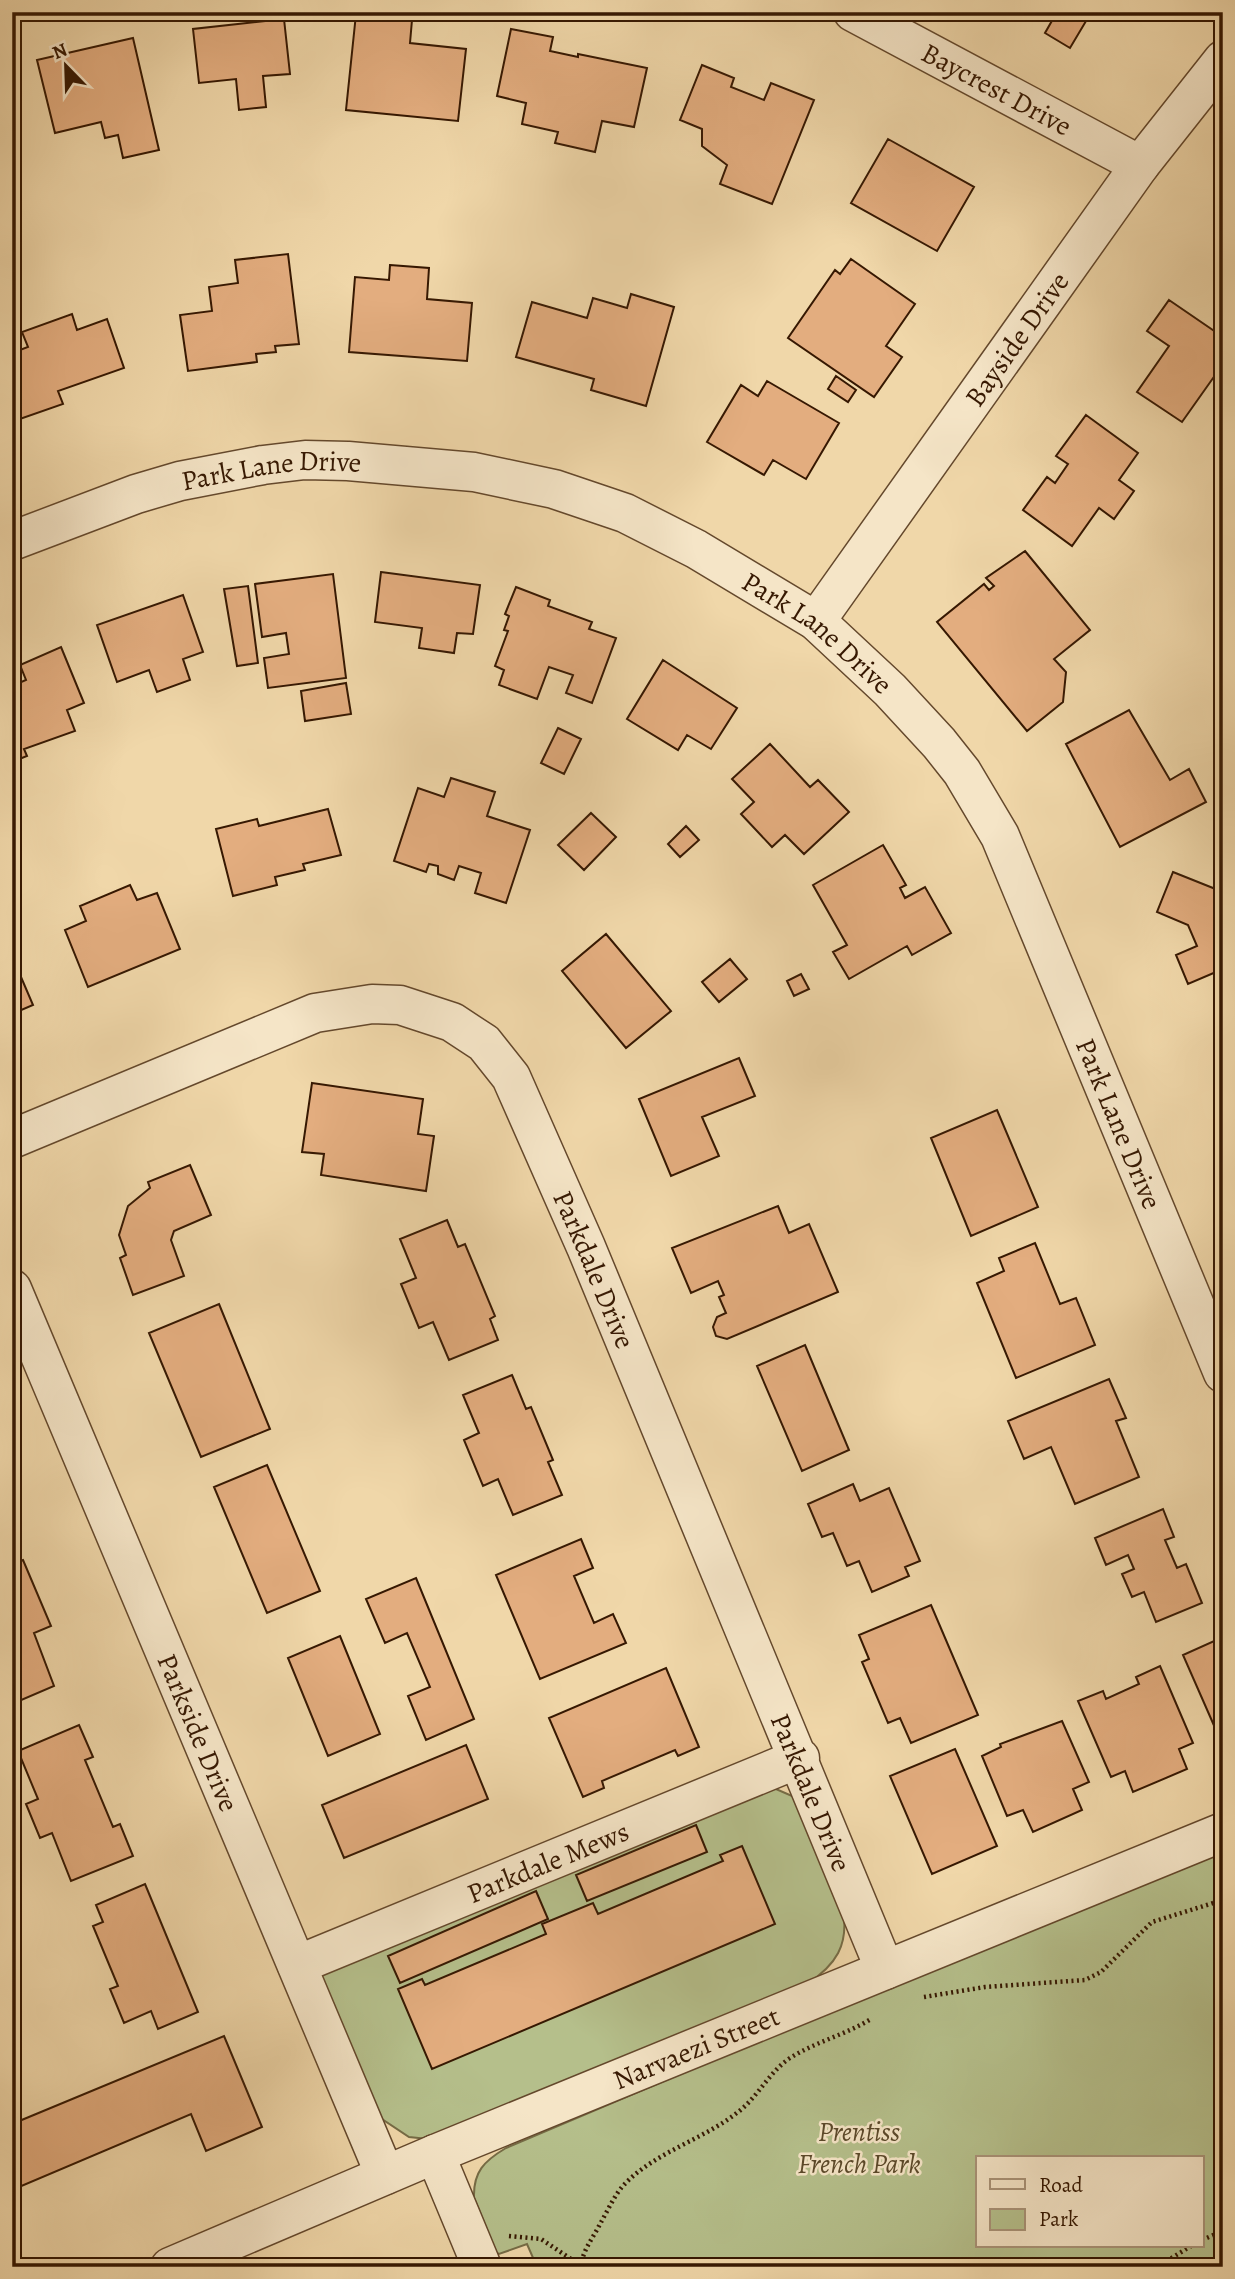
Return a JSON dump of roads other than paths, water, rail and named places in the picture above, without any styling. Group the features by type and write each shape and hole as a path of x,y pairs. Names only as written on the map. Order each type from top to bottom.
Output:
{"street":[{"name":"Baycrest Drive","path":"853,12 1140,165"},
{"name":"Bayside Drive","path":"816,621 1140,165 1223,60"},
{"name":"Park Lane Drive","path":"12,541 136,494 193,478 263,464 348,461 462,471 554,489 625,513 696,549 816,621 890,690 939,743 962,772 1000,836 1223,1373"},
{"name":"Parkdale Drive","path":"12,1139 315,1013 372,1004 400,1005 430,1012 473,1034 503,1065 519,1094 800,1758 885,1970"},
{"name":"Parkside Drive","path":"12,1289 385,2175"},
{"name":"Parkdale Mews","path":"297,1965 800,1758"},
{"name":"Narvaezi Street","path":"170,2267 435,2154 1223,1832"},
{"path":"435,2154 477,2256"}],"park label":[{"name":"Prentiss French Park","path":"859,2147"}]}
